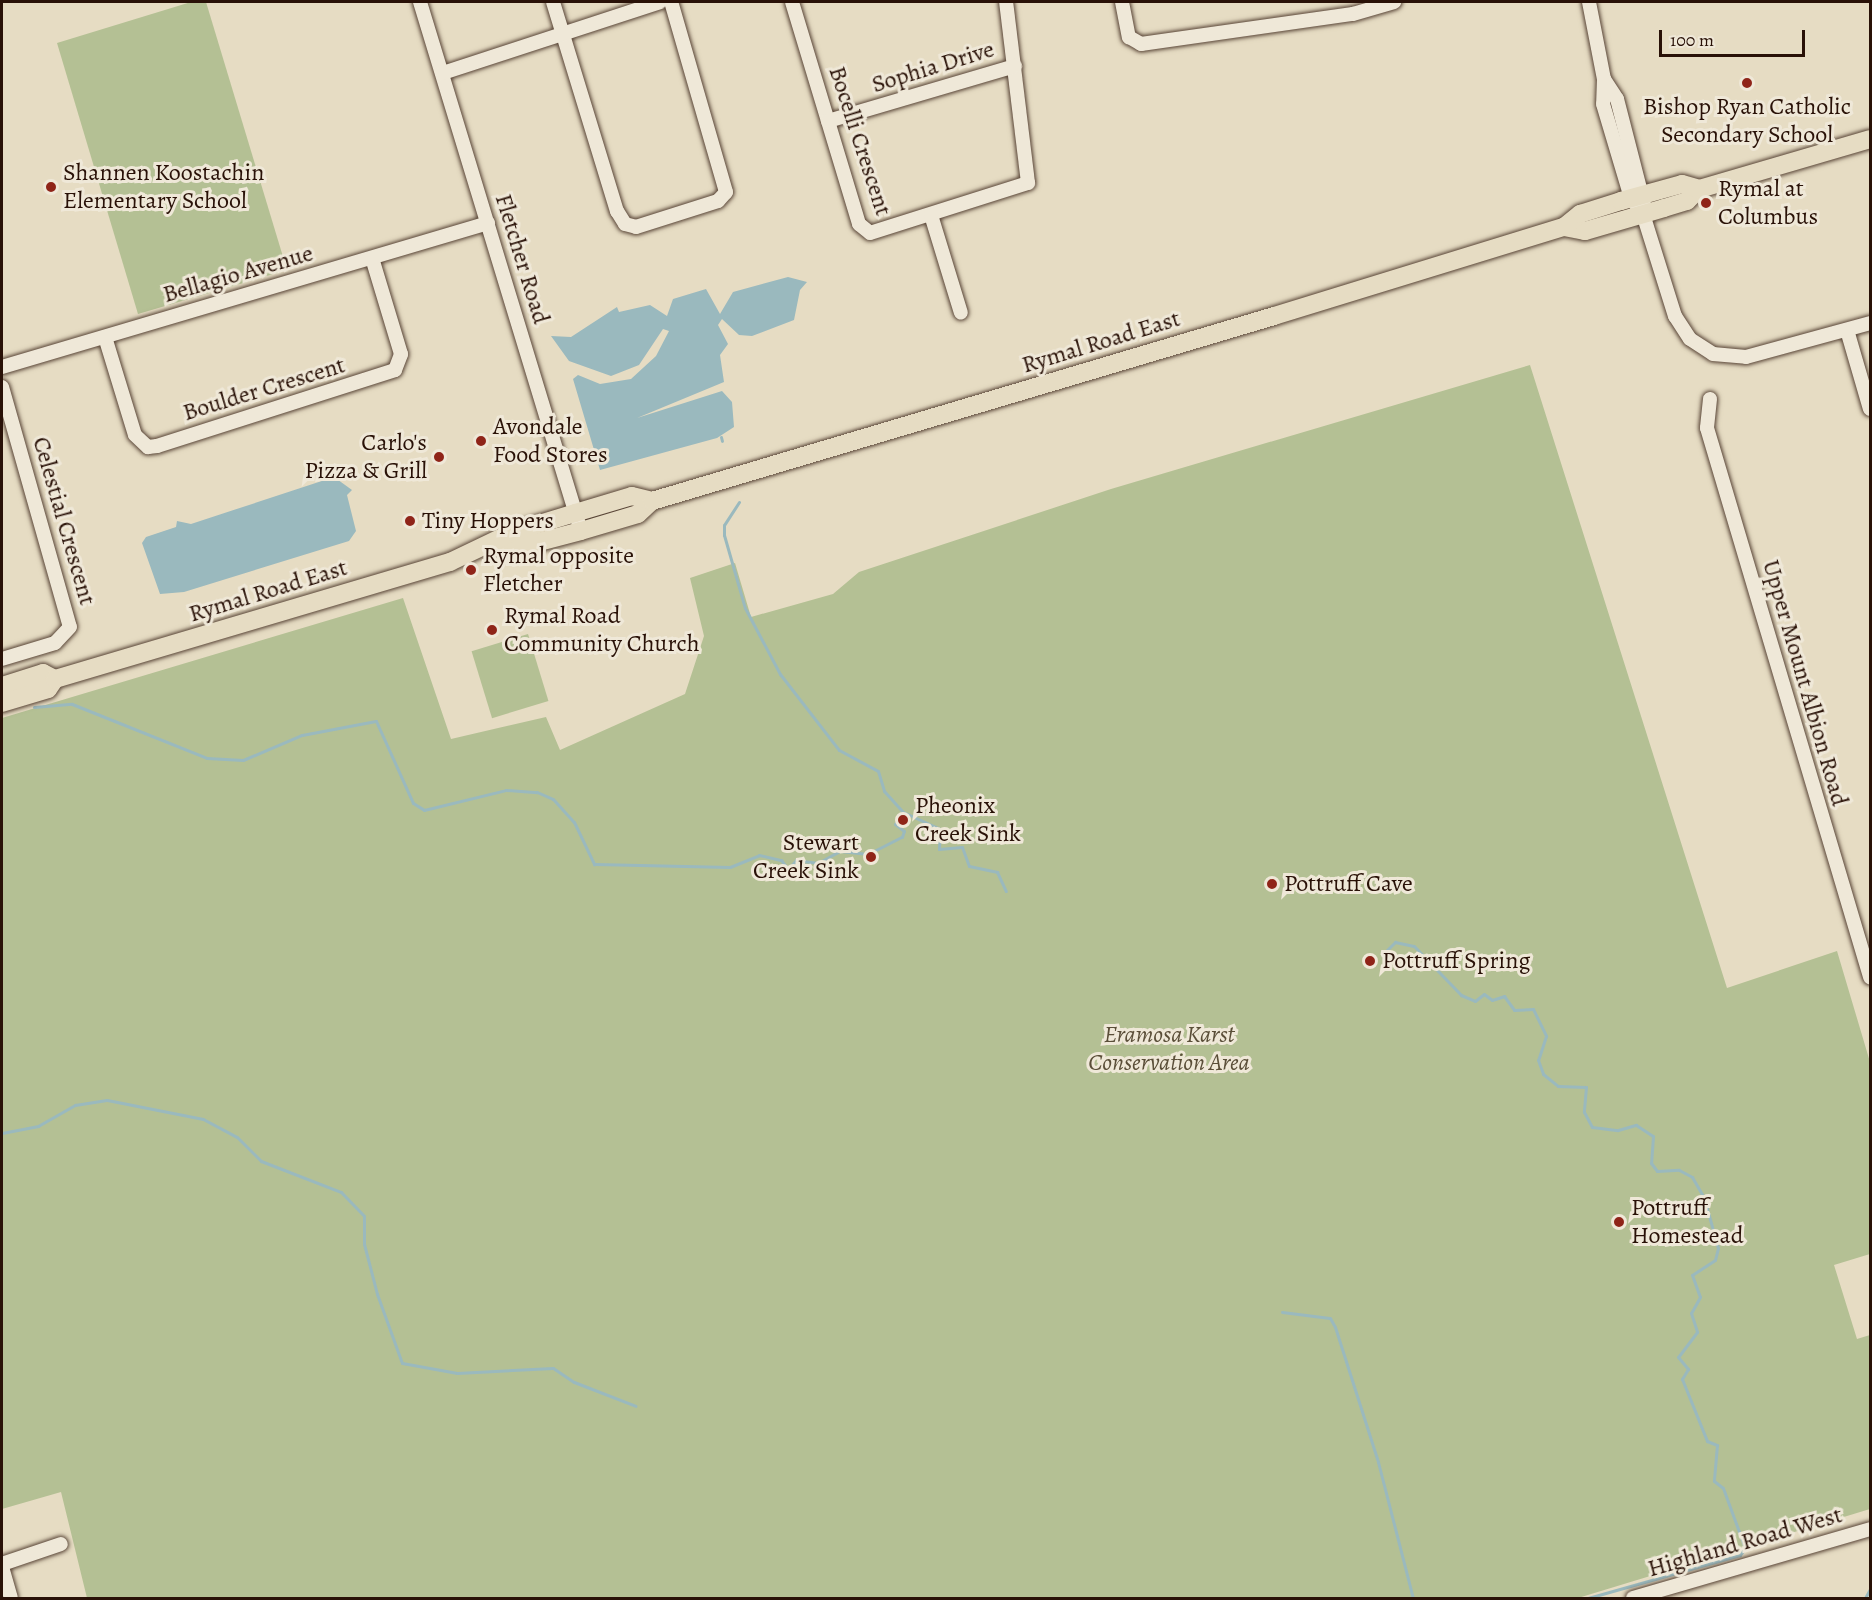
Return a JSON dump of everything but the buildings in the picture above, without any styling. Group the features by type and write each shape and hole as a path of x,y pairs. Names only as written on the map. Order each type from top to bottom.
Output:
{"main road":[{"name":"Rymal Road East","path":"1564,227 1585,231 1687,201 1699,189 1870,139"},
{"name":"Rymal Road East","path":"2,703 48,689 55,679 493,546 516,548 578,522 638,514 652,501 1564,227 1580,213 1682,184 1699,189"},
{"name":"Rymal Road East","path":"2,686 43,674 55,679"}],"street":[{"name":"Fletcher Road","path":"420,2 578,522"},
{"path":"553,2 617,211 631,227 646,225 718,201 726,192 670,2"},
{"path":"442,73 660,2"},
{"name":"Bocelli Crescent","path":"792,2 862,229 874,232 1028,183 1006,2"},
{"path":"1122,2 1129,37 1142,44 1353,14 1394,2"},
{"path":"1588,2 1604,79 1617,99 1638,196 1675,316 1700,347 1722,356 1746,357 1870,323"},
{"name":"Sophia Drive","path":"828,121 1015,66"},
{"path":"931,215 961,312"},
{"name":"Bellagio Avenue","path":"2,367 488,223"},
{"name":"Boulder Crescent","path":"105,337 135,435 148,447 157,446 395,369 401,354 372,258"},
{"path":"1847,330 1870,409"},
{"name":"Celestial Crescent","path":"2,387 70,627 55,643 2,659"},
{"name":"Upper Mount Albion Road","path":"1710,399 1707,428 1870,977"},
{"name":"Highland Road West","path":"1633,1599 1870,1529"},
{"path":"11,1599 2,1565 61,1544"}],"green space":[{"path":"191,2 206,2 287,270 138,314 57,43"},
{"name":"Eramosa Karst Conservation Area","path":"1530,365 1727,988 1837,951 1870,1062 1870,1254 1834,1265 1857,1339 1870,1335 1870,1509 1578,1598 87,1598 61,1492 2,1509 2,718 403,598 451,739 546,717 560,750 685,694 704,636 690,578 735,563 751,617 833,594 859,572 1111,489"},
{"path":"528,634 548,701 492,718 472,651"}],"water":[{"path":"788,277 807,282 800,290 794,320 752,336 739,335 722,319 718,325 728,344 720,355 724,382 637,418 722,391 732,402 734,427 717,438 600,470 573,379 578,375 600,384 631,379 656,356 669,331 663,329 639,365 611,376 569,361 551,336 571,337 617,307 619,312 650,305 667,316 673,299 706,289 720,314 733,292"},
{"path":"334,477 352,490 347,495 356,531 349,541 184,592 160,594 142,543 146,537 176,527 177,521 191,524"}],"waterway":[{"path":"721,437 722,441"},
{"path":"739,502 724,525 724,535 745,608 780,674 839,750 878,771 884,791 903,812 940,829 939,849 962,847 969,866 997,872 1006,891"},
{"path":"34,707 72,704 207,758 243,760 302,735 376,721 413,803 424,810 506,790 537,792 553,799 574,822 594,864 730,867 759,855 781,860 788,869 796,860 818,863 840,851 868,854 902,837 904,831 895,824 903,812"},
{"path":"1384,953 1395,942 1414,946 1461,995 1475,1001 1484,994 1492,1000 1504,996 1514,1010 1533,1009 1546,1036 1538,1060 1543,1074 1558,1086 1586,1087 1584,1112 1592,1127 1618,1130 1636,1125 1653,1136 1651,1163 1657,1171 1679,1170 1692,1177 1704,1198 1718,1248 1715,1260 1692,1275 1700,1297 1691,1313 1697,1332 1678,1357 1688,1369 1682,1379 1707,1441 1717,1445 1714,1481 1723,1488 1745,1548 1740,1555 1588,1598"},
{"path":"2,1133 38,1126 75,1105 107,1100 203,1119 237,1137 261,1161 341,1192 364,1216 364,1244 377,1294 402,1363 457,1373 553,1368 574,1382 636,1406"},
{"path":"1282,1312 1330,1318 1335,1327 1378,1462 1413,1598"},
{"path":"1865,1598 1870,1589"}],"place":[{"name":"Bishop Ryan Catholic Secondary School","path":"1747,83"},
{"name":"Shannen Koostachin Elementary School","path":"51,187"},
{"name":"Rymal at Columbus","path":"1706,203"},
{"name":"Avondale Food Stores","path":"481,441"},
{"name":"Carlo's Pizza & Grill","path":"439,457"},
{"name":"Tiny Hoppers","path":"410,521"},
{"name":"Rymal opposite Fletcher","path":"471,570"},
{"name":"Rymal Road Community Church","path":"492,630"},
{"name":"Pheonix Creek Sink","path":"903,820"},
{"name":"Stewart Creek Sink","path":"871,857"},
{"name":"Pottruff Cave","path":"1272,884"},
{"name":"Pottruff Spring","path":"1370,961"},
{"name":"Pottruff Homestead","path":"1619,1222"}]}
